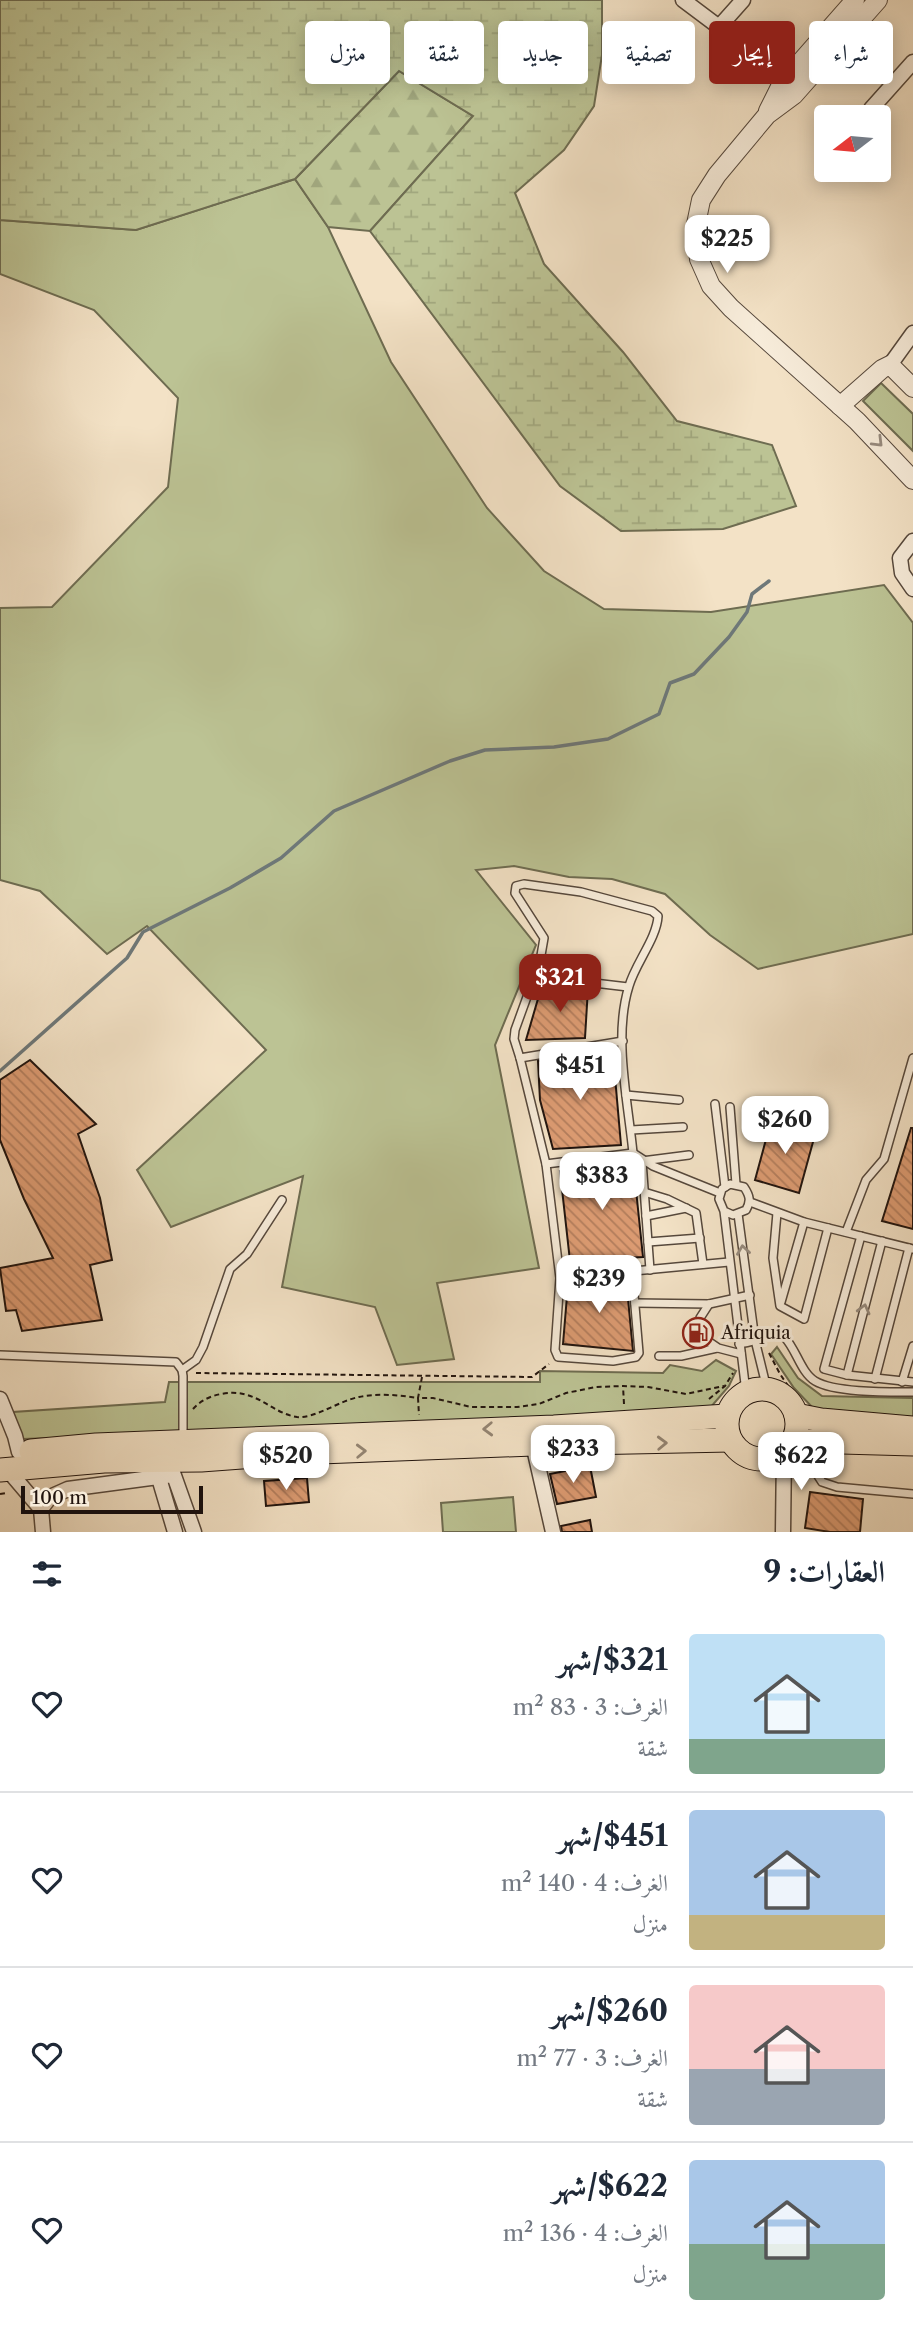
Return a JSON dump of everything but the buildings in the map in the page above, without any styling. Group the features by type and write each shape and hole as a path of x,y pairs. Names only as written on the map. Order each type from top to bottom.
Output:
{"highway":[{"path":"786,1455 797,1425 796,1415 784,1396 746,1389 732,1405 727,1416 726,1429 735,1448 750,1458 767,1459 786,1455 806,1441 913,1444"},
{"path":"796,1415 821,1420 913,1428"},
{"path":"6,1461 96,1445 167,1462 554,1427 727,1416"},
{"path":"6,1461 167,1462 533,1444 730,1440"}],"street":[{"path":"683,0 711,21"},
{"path":"724,21 743,0"},
{"path":"855,0 788,89 717,174 701,200 695,229 699,259 711,286 731,308 884,448 913,480"},
{"path":"788,89 878,0"},
{"path":"875,105 913,62"},
{"path":"782,84 788,89"},
{"path":"840,406 890,365 913,333"},
{"path":"890,365 913,388"},
{"path":"913,541 900,558 900,566 913,589"},
{"path":"0,1399 6,1461 41,1508 43,1532"},
{"path":"533,1444 553,1532"},
{"path":"783,1532 786,1455"},
{"path":"41,1508 50,1497 68,1489 167,1462"},
{"path":"167,1462 175,1532"},
{"path":"167,1462 194,1532"}],"lane":[{"path":"632,1271 639,1353 636,1357 614,1361 587,1360 561,1358 555,1354 560,1278 546,1164 514,1039 544,948 544,938 515,893 516,886 524,884 581,892 656,913 656,928 628,988 622,1041 633,1153 642,1161 723,1190 736,1184 744,1187 750,1202 746,1210 738,1214 724,1211"},
{"path":"535,976 628,988"},
{"path":"520,1058 622,1041"},
{"path":"846,1232 866,1180 884,1159 913,1058"},
{"path":"626,1095 679,1100"},
{"path":"715,1104 723,1190 719,1199 724,1211 746,1389"},
{"path":"730,1107 736,1184"},
{"path":"631,1130 683,1127"},
{"path":"546,1164 633,1153"},
{"path":"642,1161 689,1155"},
{"path":"642,1161 650,1270"},
{"path":"644,1192 696,1213 703,1264"},
{"path":"182,1371 196,1360 203,1347 230,1269 247,1254 282,1200"},
{"path":"750,1202 804,1222 911,1249 875,1379"},
{"path":"646,1216 686,1208"},
{"path":"777,1213 773,1258 780,1306"},
{"path":"738,1214 755,1340 746,1389"},
{"path":"780,1306 804,1222"},
{"path":"780,1306 804,1319 828,1228"},
{"path":"861,1236 824,1369 847,1376 913,1382"},
{"path":"648,1242 700,1238"},
{"path":"847,1376 882,1241"},
{"path":"560,1278 729,1262"},
{"path":"635,1303 709,1304 750,1295"},
{"path":"709,1304 703,1310 698,1331 701,1337 718,1348 741,1353"},
{"path":"739,1344 755,1340 769,1332 783,1334 807,1375 822,1384 870,1391 913,1392"},
{"path":"902,1382 913,1346"},
{"path":"659,1356 681,1356 718,1348"},
{"path":"0,1355 176,1362 182,1371 183,1412 167,1462"},
{"path":"786,1455 813,1468 822,1482 837,1487 913,1494"}],"path":[{"path":"182,1371 532,1377 548,1365 555,1354"},
{"path":"420,1418 418,1398 422,1377"},
{"path":"623,1386 624,1413"},
{"path":"183,1412 191,1412 195,1406 211,1396 232,1392 255,1397 297,1417 320,1412 330,1405 360,1396 397,1394 433,1398 471,1407 517,1407 539,1404 566,1393 596,1387 648,1387 685,1394 746,1389"},
{"path":"0,1494 6,1493"}],"green space":[{"path":"0,0 602,0 602,55 594,106 564,150 515,193 544,264 623,352 677,421 772,445 796,506 723,529 621,531 560,486 370,231 473,116 420,84 484,84 484,21 404,21 404,74 399,71 390,80 390,21 305,21 305,84 386,84 295,179 136,230 0,220"},
{"path":"399,71 404,74 404,84 420,84 473,116 370,231 328,227 295,179 386,84 390,84"},
{"path":"295,179 328,227 391,362 487,508 544,571 604,609 711,612 884,585 913,623 913,934 758,969 710,935 665,894 612,879 569,877 514,866 476,870 536,945 495,1045 539,1268 437,1283 454,1359 397,1365 375,1307 282,1287 303,1176 171,1227 137,1170 266,1050 147,926 107,954 40,891 0,880 0,608 52,607 168,487 178,398 94,310 0,274 0,220 136,230"},
{"path":"881,383 913,414 913,451 863,401"},
{"path":"777,1347 798,1378 822,1396 913,1398 913,1418 813,1408 794,1388 771,1354"},
{"path":"716,1360 736,1371 729,1386 710,1408 518,1422 22,1439 13,1412 165,1402 169,1382 540,1382 540,1371 663,1373 670,1365 702,1371"},
{"path":"513,1497 516,1532 443,1532 441,1503"}],"waterway":[{"path":"0,1071 127,958 143,932 230,888 281,858 334,811 450,761 485,750 554,747 608,739 659,714 670,683 694,674 729,637 747,612 752,594 769,581"}],"place":[{"name":"Afriquia","path":"698,1333"}]}
